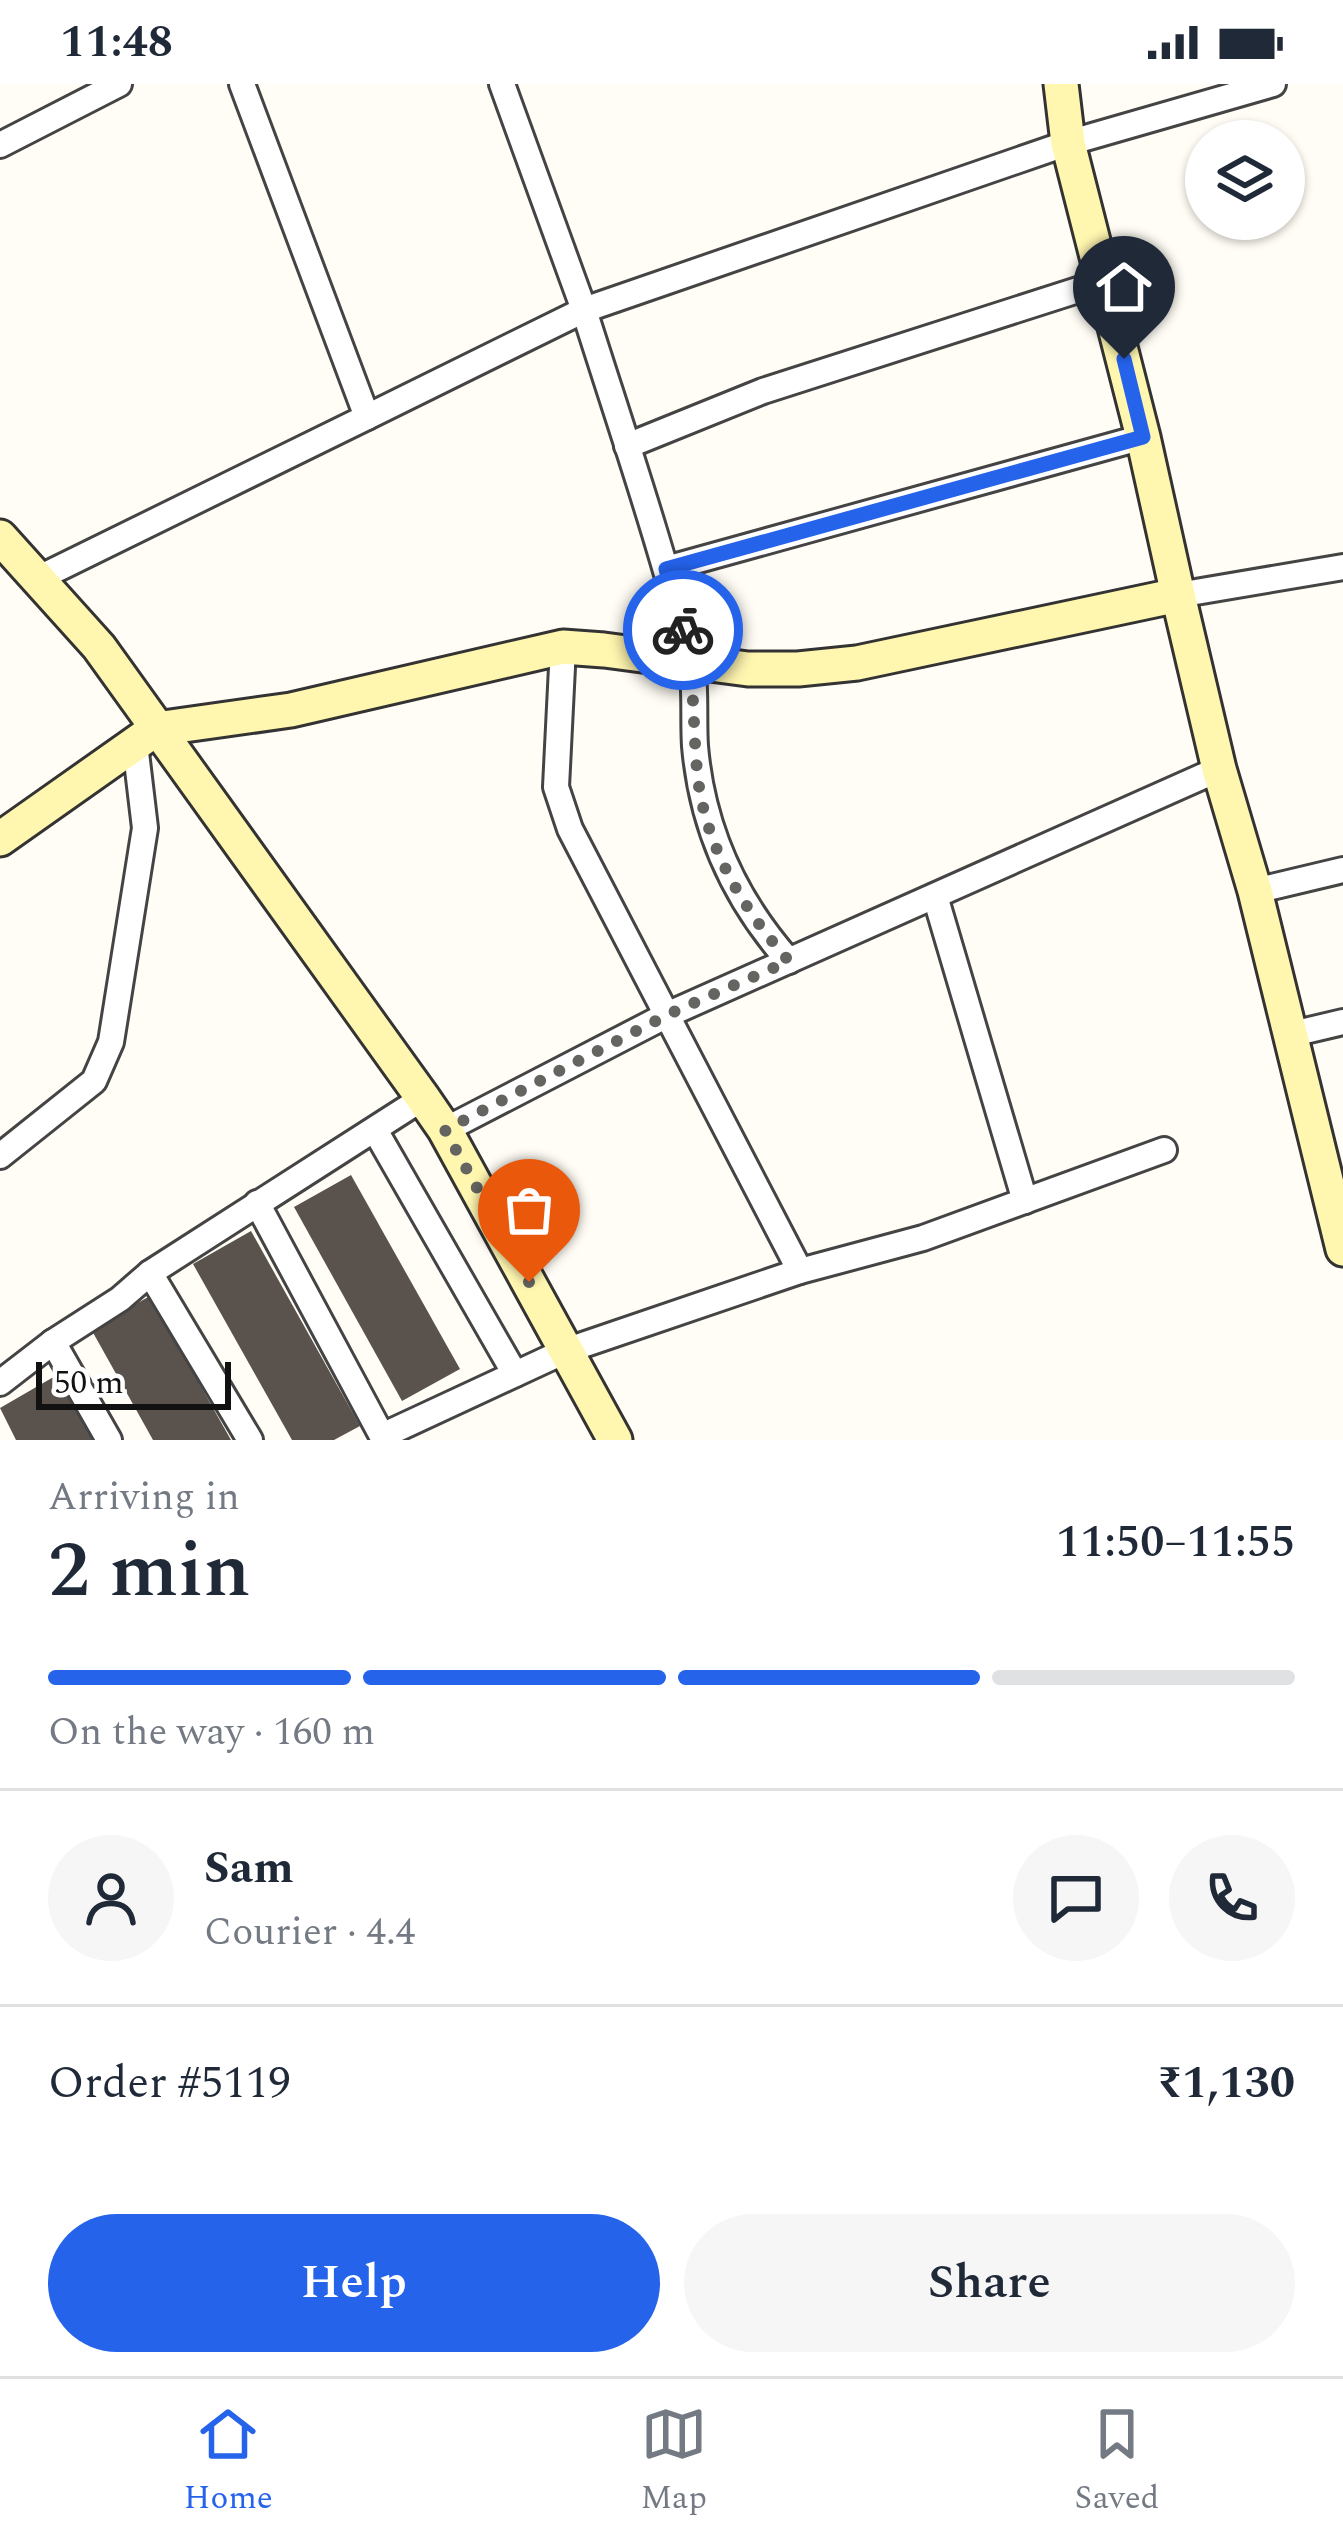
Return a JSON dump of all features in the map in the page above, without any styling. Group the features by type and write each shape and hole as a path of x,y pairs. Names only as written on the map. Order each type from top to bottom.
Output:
{"main road":[{"path":"1061,84 1068,142 1106,281 1219,770 1255,891 1343,1249"},
{"path":"0,537 99,647 146,737 445,1130 615,1440"},
{"path":"0,839 146,737 291,710 563,647 798,669 857,664 1178,595"}],"street":[{"path":"0,145 119,84"},
{"path":"242,84 367,417"},
{"path":"502,84 584,310 666,569 692,662 698,785 714,840 763,932 789,961"},
{"path":"37,579 584,310 1068,142 1274,84"},
{"path":"627,446 763,391 1106,281"},
{"path":"666,569 1143,437"},
{"path":"1178,595 1343,567"},
{"path":"563,647 556,787 570,829 800,1271"},
{"path":"0,1156 94,1081 111,1042 145,828 146,737"},
{"path":"445,1130 669,1014 1219,770"},
{"path":"1255,891 1343,870"},
{"path":"935,896 1025,1201"},
{"path":"1288,1035 1343,1022"},
{"path":"0,1383 150,1273 423,1098"},
{"path":"375,1130 515,1374"},
{"path":"257,1203 378,1438 566,1351 800,1271 923,1238 1164,1150"},
{"path":"150,1273 250,1440"},
{"path":"52,1342 109,1440"}],"building":[{"path":"351,1175 460,1369 402,1401 294,1207"},
{"path":"251,1231 360,1426 334,1440 292,1440 193,1264"},
{"path":"150,1296 231,1440 153,1440 91,1329"},
{"path":"57,1375 95,1440 16,1440 0,1408"}],"way so far":[{"path":"529,1282 445,1130 669,1014 789,961 763,932 714,840 698,785 692,662 683,630"}],"route":[{"path":"683,630 666,569 1143,437 1124,359"}]}
